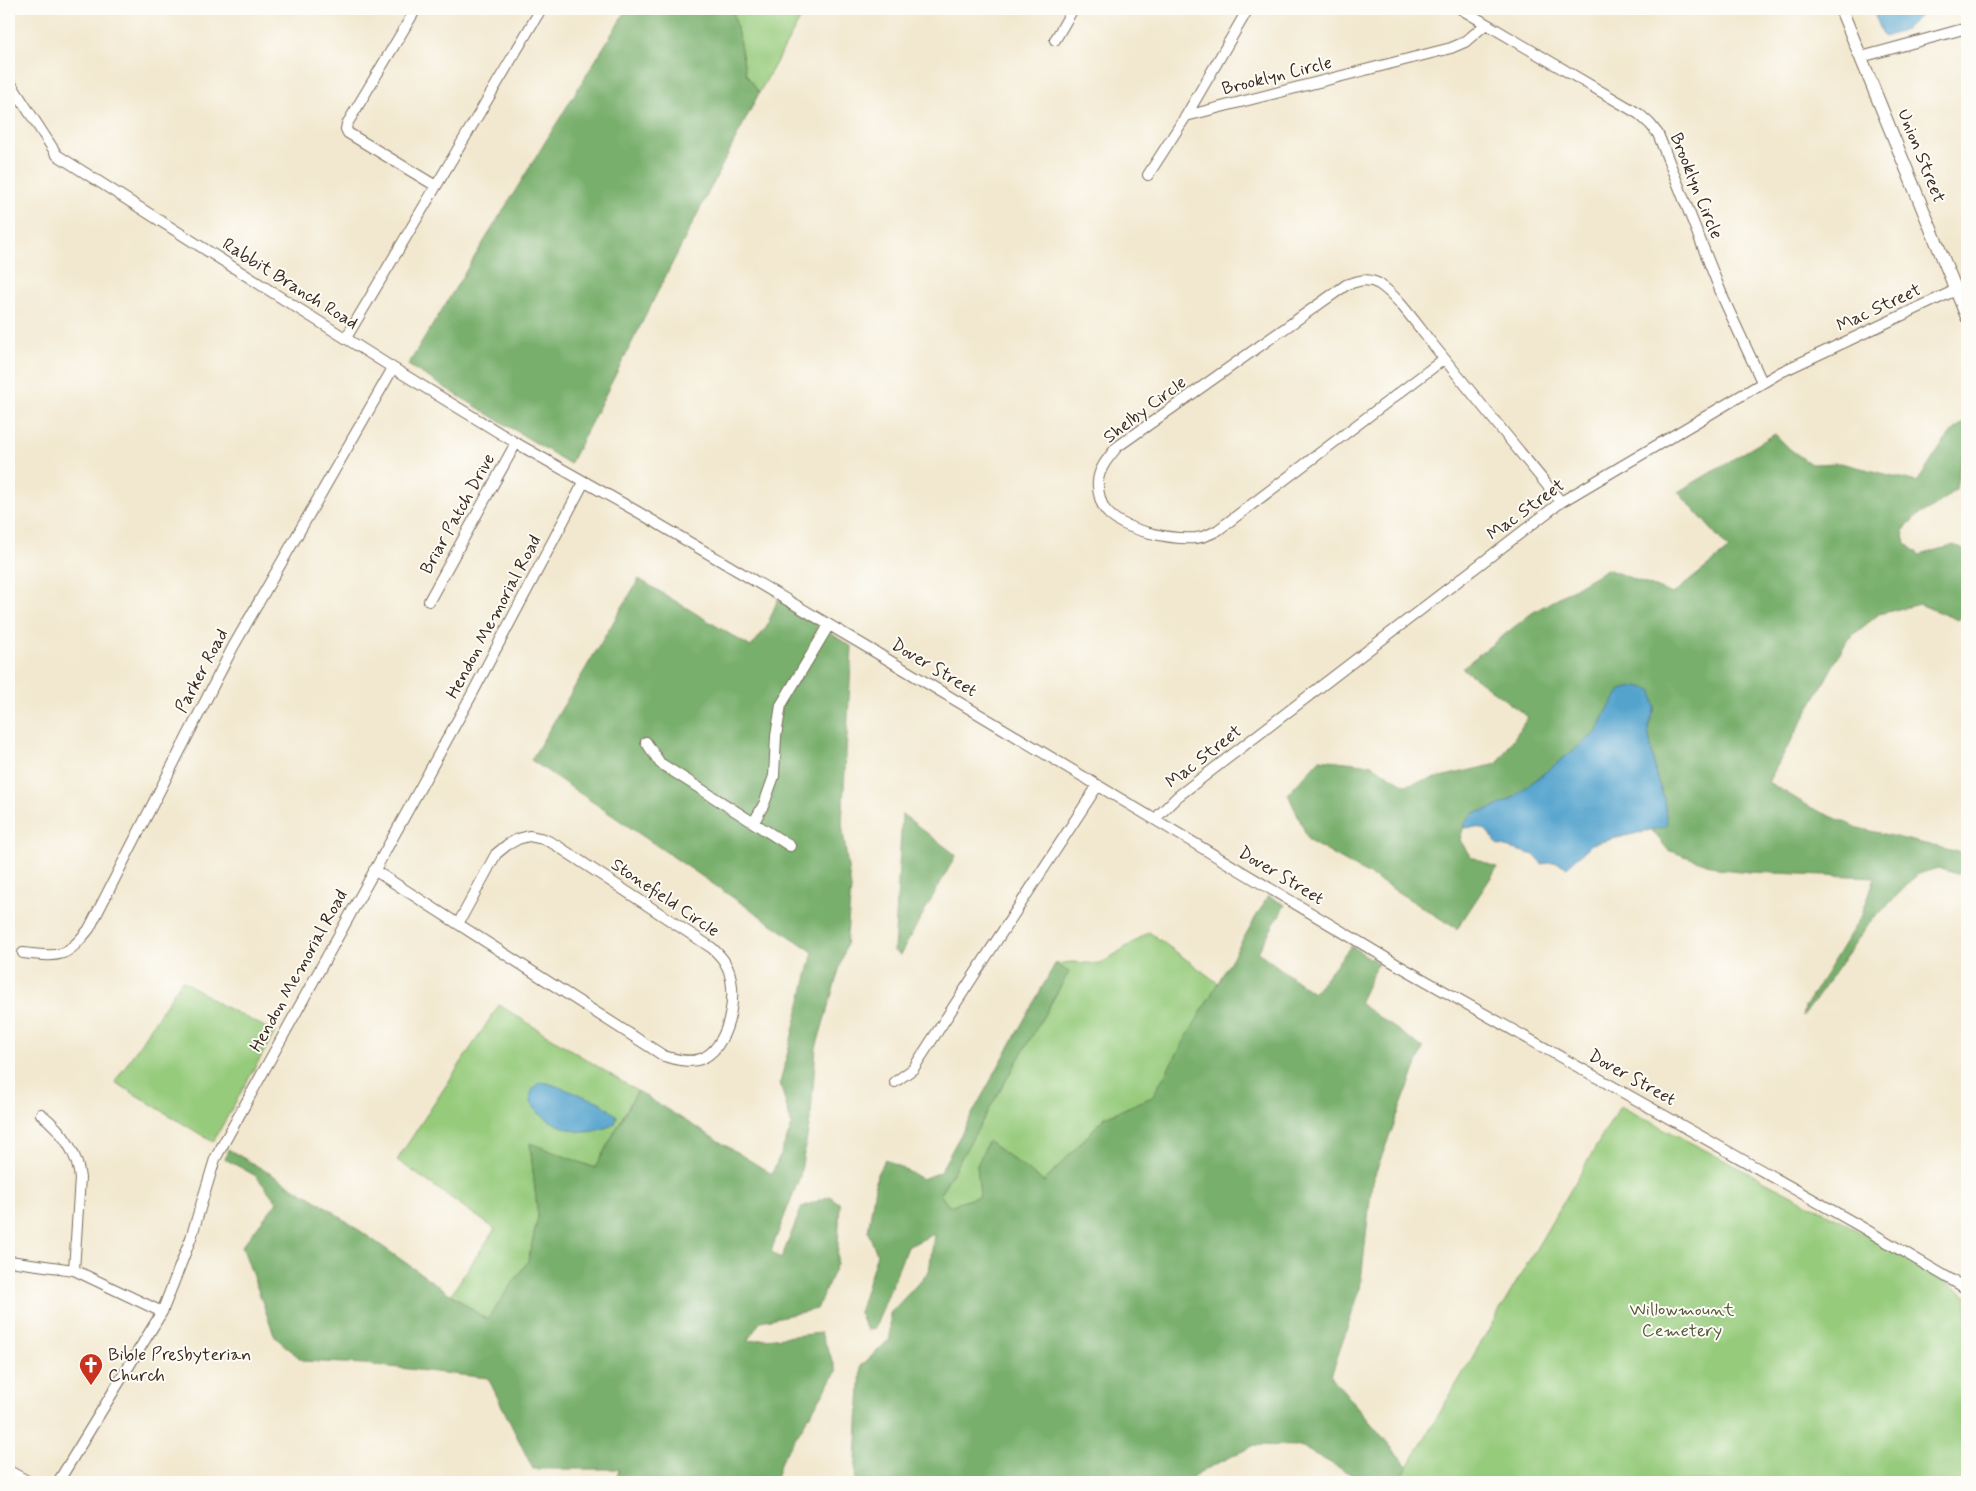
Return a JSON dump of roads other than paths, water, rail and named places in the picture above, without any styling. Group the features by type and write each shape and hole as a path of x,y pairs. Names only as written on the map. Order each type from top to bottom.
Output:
{"main road":[{"name":"Union Street","path":"1841,9 1967,317"}],"street":[{"path":"416,9 347,124 346,129 348,133 436,186"},
{"path":"346,338 540,9"},
{"path":"1055,40 1073,9"},
{"name":"Brooklyn Circle","path":"1148,175 1186,116 1248,9"},
{"name":"Brooklyn Circle","path":"1461,9 1639,114 1650,124 1658,134 1724,300 1762,382"},
{"name":"Brooklyn Circle","path":"1186,116 1452,48 1465,42 1486,24"},
{"path":"1861,57 1967,28"},
{"name":"Rabbit Branch Road","path":"9,81 57,155 394,368 516,443 584,482"},
{"name":"Shelby Circle","path":"1444,358 1218,530 1205,536 1174,538 1122,524 1108,513 1100,498 1098,480 1105,462 1117,448 1346,285 1368,280 1378,284 1390,293 1444,358 1561,502"},
{"name":"Mac Street","path":"1155,819 1177,797 1561,502 1762,382 1956,290"},
{"name":"Parker Road","path":"23,953 52,956 64,954 75,946 89,929 232,647 394,368"},
{"name":"Briar Patch Drive","path":"429,601 516,443"},
{"name":"Dover Street","path":"584,482 830,625 1396,964 1858,1225 1967,1289"},
{"name":"Hendon Memorial Road","path":"58,1482 162,1312 191,1238 215,1160 471,696 584,482"},
{"path":"754,822 764,804 774,776 776,736 781,705 830,625"},
{"path":"646,742 660,763 790,846"},
{"path":"895,1082 913,1069 1098,785"},
{"name":"Stonefield Circle","path":"374,870 458,924 664,1056 676,1060 691,1061 705,1057 715,1048 727,1030 732,988 730,976 726,963 712,948 544,839 529,836 518,839 496,854 458,924"},
{"path":"41,1114 58,1127 79,1166 80,1178 74,1270"},
{"path":"9,1261 74,1270 162,1312"},
{"path":"9,1471 29,1482"}],"water":[{"path":"1872,9 1928,9 1903,31 1884,37"},
{"path":"1638,686 1652,690 1655,707 1648,730 1656,776 1664,799 1667,826 1592,844 1567,867 1556,862 1542,864 1534,855 1498,845 1486,830 1476,827 1464,828 1465,822 1474,813 1494,808 1511,799 1597,732 1608,709 1621,690"},
{"path":"540,1082 548,1083 600,1102 617,1116 615,1124 600,1130 585,1132 565,1128 553,1123 535,1108 531,1100 532,1091"}],"place":[{"name":"Bible Presbyterian Church","path":"91,1386"}],"park label":[{"name":"Willowmount Cemetery","path":"1682,1320"}]}
